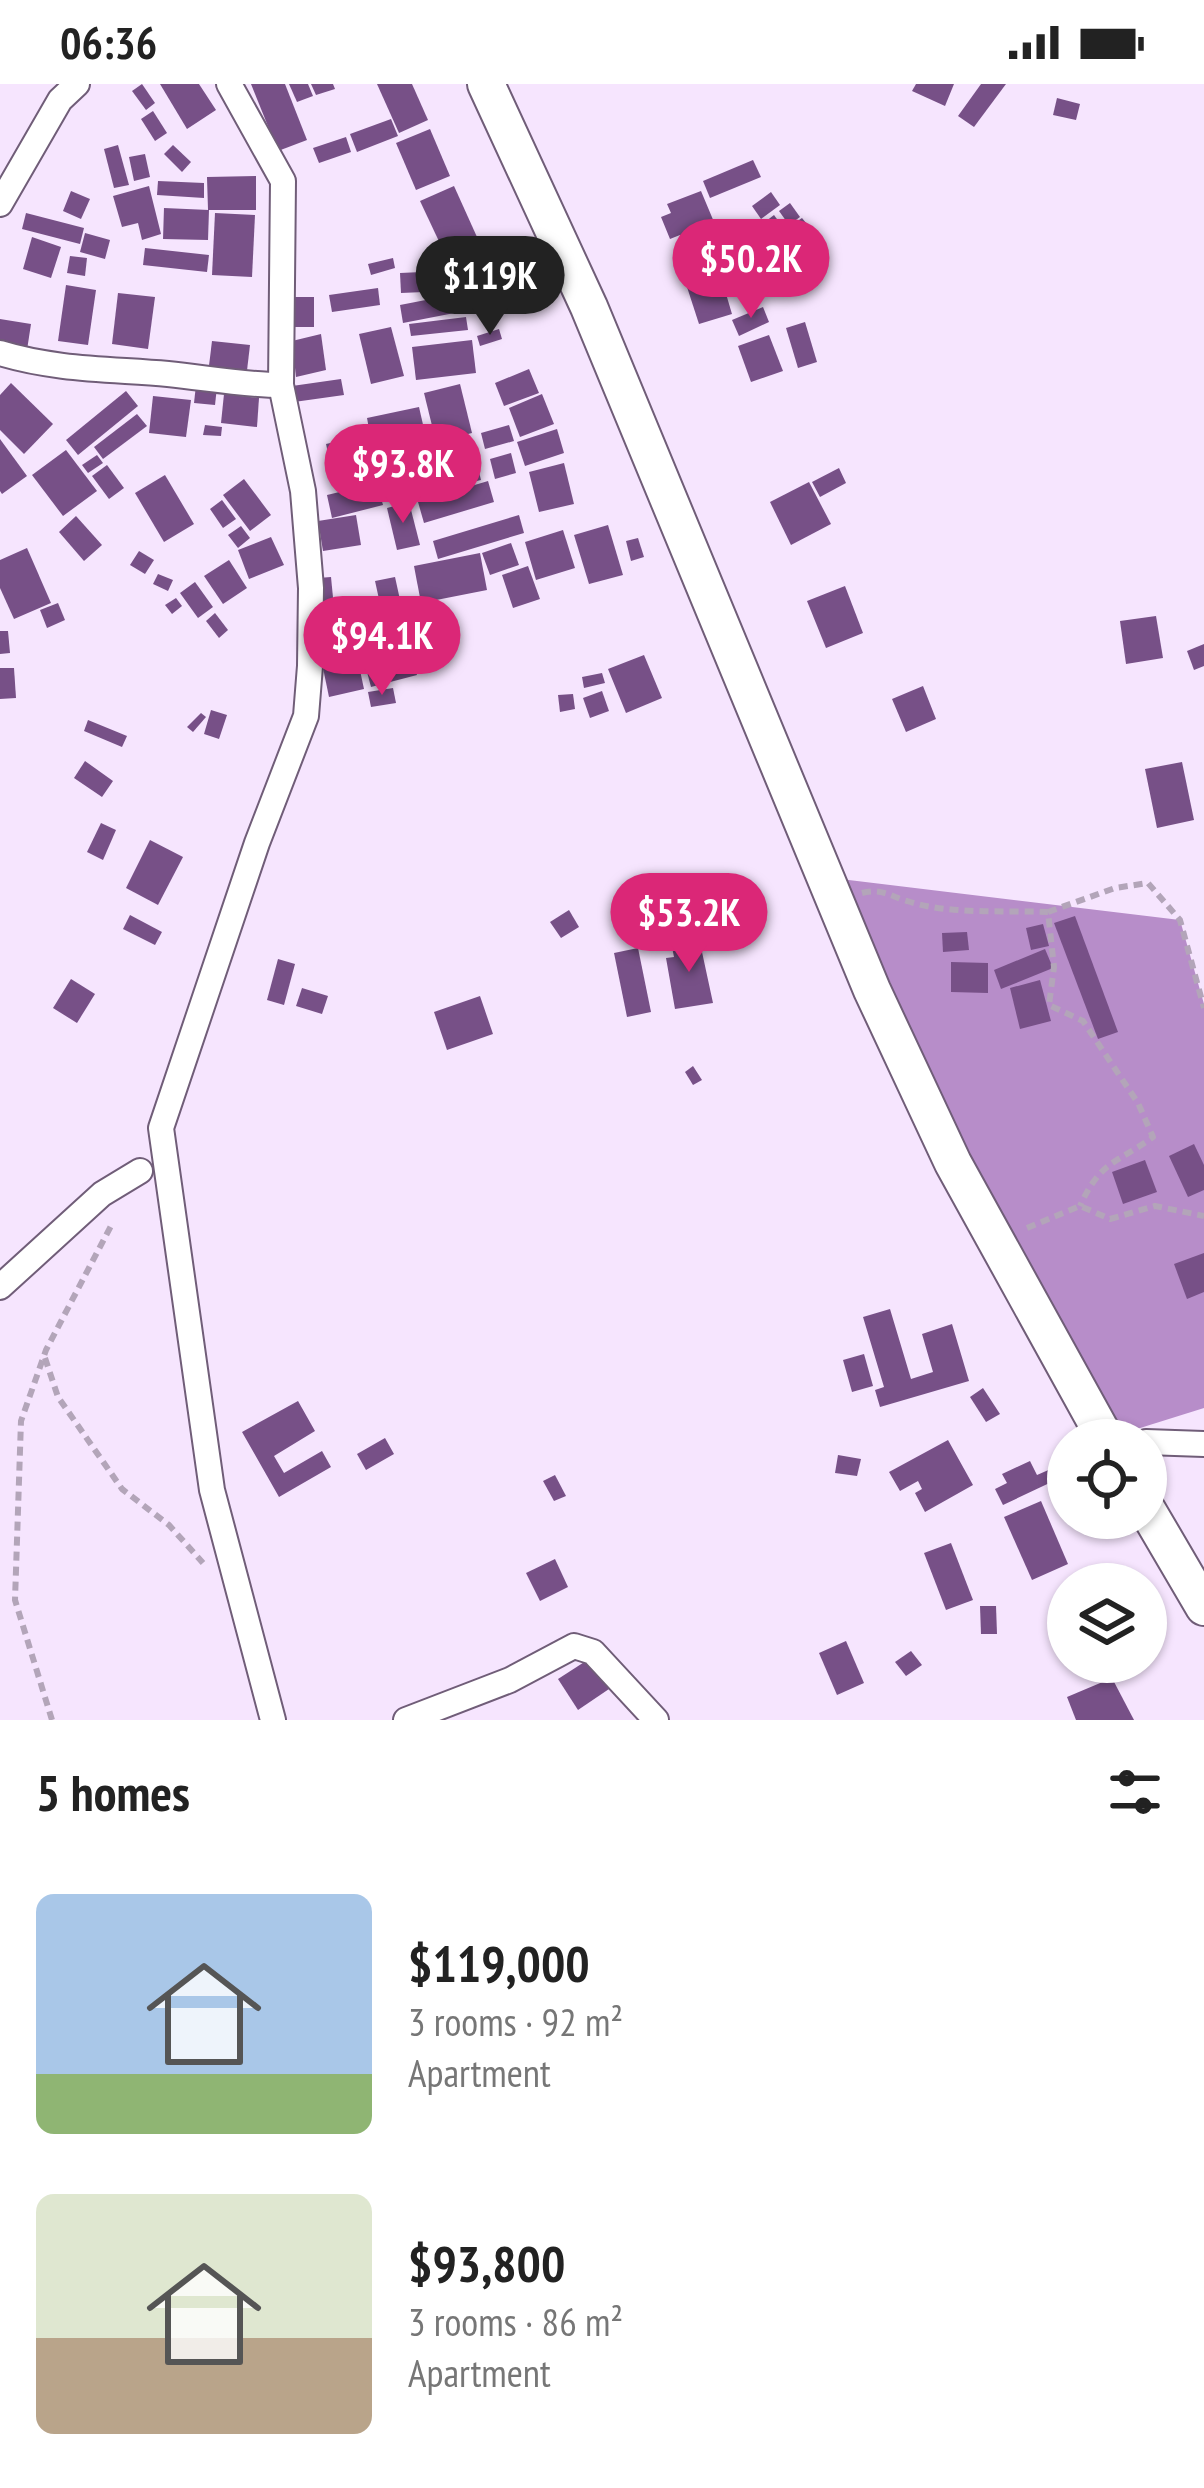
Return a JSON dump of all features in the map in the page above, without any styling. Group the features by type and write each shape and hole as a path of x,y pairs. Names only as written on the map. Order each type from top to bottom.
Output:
{"main road":[{"path":"486,84 589,307 834,901 953,1163 1094,1419"},
{"path":"1164,1539 1204,1607"}],"street":[{"path":"0,204 60,100 76,84"},
{"path":"229,84 283,181 281,386 303,491 309,570 307,716 257,843 161,1128 212,1490 273,1720"},
{"path":"0,353 35,364 281,386"},
{"path":"0,1287 102,1194 140,1171"},
{"path":"1167,1443 1204,1444"},
{"path":"406,1720 436,1713 574,1646 593,1652 656,1720"}],"path":[{"path":"1048,912 1102,892 1148,883"},
{"path":"834,901 877,889 910,902 1048,912 1148,883"},
{"path":"1148,883 1180,920 1204,1008"},
{"path":"1048,912 1054,967 1049,1005 1083,1021 1138,1103 1153,1137 1112,1160 1093,1178 1080,1206"},
{"path":"52,1720 15,1600 21,1421 44,1355 140,1171"},
{"path":"998,1244 1049,1216 1080,1206 1110,1219 1155,1206 1204,1216"},
{"path":"44,1355 58,1397 122,1489 169,1525 212,1574"}],"shaded area":[{"path":"824,877 1180,920 1204,1004 1204,1408 1167,1420 1095,1419"}],"building":[{"path":"142,84 155,103 146,110 132,91"},
{"path":"160,84 199,84 216,110 187,129"},
{"path":"251,84 285,84 307,140 278,151"},
{"path":"289,84 308,84 313,96 297,102"},
{"path":"311,84 333,84 335,89 316,95"},
{"path":"377,84 412,84 428,120 399,133"},
{"path":"916,84 954,84 945,106 912,91"},
{"path":"981,84 1006,84 974,127 958,116"},
{"path":"1057,98 1080,104 1076,120 1053,115"},
{"path":"153,111 167,133 155,141 141,119"},
{"path":"391,119 398,136 357,152 350,134"},
{"path":"430,129 450,176 416,190 396,143"},
{"path":"346,137 351,152 319,163 313,148"},
{"path":"118,145 129,185 114,188 104,149"},
{"path":"173,145 191,162 182,172 164,154"},
{"path":"145,154 150,177 134,181 129,157"},
{"path":"753,160 761,177 710,198 703,181"},
{"path":"256,176 256,210 208,210 207,177"},
{"path":"158,181 204,183 204,198 157,195"},
{"path":"149,186 161,234 142,240 138,223 122,227 113,196"},
{"path":"454,186 477,237 444,252 420,201"},
{"path":"71,191 90,199 81,219 63,211"},
{"path":"701,191 727,253 694,267 680,235 670,239 661,217 671,213 667,204"},
{"path":"771,192 780,205 761,219 752,206"},
{"path":"790,203 800,217 789,225 779,211"},
{"path":"164,208 209,210 208,240 163,239"},
{"path":"26,213 84,228 80,244 22,229"},
{"path":"215,213 255,215 252,277 212,275"},
{"path":"774,215 782,226 769,236 761,225"},
{"path":"802,218 815,234 803,243 790,226"},
{"path":"85,233 110,240 105,259 80,252"},
{"path":"32,237 61,247 51,278 23,269"},
{"path":"491,238 500,262 475,273 464,249"},
{"path":"807,243 821,263 798,281 783,261"},
{"path":"145,248 209,255 207,272 143,265"},
{"path":"70,256 87,258 85,276 67,273"},
{"path":"461,256 464,281 435,285 431,259"},
{"path":"393,258 395,268 371,275 368,264"},
{"path":"783,269 790,281 776,290 768,278"},
{"path":"502,270 514,306 489,313 478,278"},
{"path":"422,272 424,292 401,293 400,273"},
{"path":"721,277 732,314 699,324 687,287"},
{"path":"66,285 96,290 88,345 58,341"},
{"path":"378,288 380,305 332,312 329,295"},
{"path":"472,291 475,309 403,323 400,305"},
{"path":"118,293 155,297 148,349 112,344"},
{"path":"289,297 314,297 314,327 289,327"},
{"path":"763,307 769,322 739,336 732,320"},
{"path":"466,317 468,330 411,336 409,324"},
{"path":"0,319 31,324 27,350 0,347"},
{"path":"805,322 817,362 798,368 786,328"},
{"path":"391,327 404,376 371,384 359,334"},
{"path":"499,329 502,339 480,346 477,336"},
{"path":"321,334 326,370 296,377 292,341"},
{"path":"769,335 783,371 751,382 738,346"},
{"path":"472,340 476,373 416,380 412,347"},
{"path":"212,341 250,345 246,379 208,374"},
{"path":"529,369 539,393 504,406 495,383"},
{"path":"341,379 344,395 294,402 292,386"},
{"path":"11,383 53,424 24,454 0,430 0,395"},
{"path":"460,384 472,433 436,442 424,393"},
{"path":"196,385 217,387 215,405 194,403"},
{"path":"126,391 138,406 78,455 66,440"},
{"path":"224,394 259,398 257,427 221,423"},
{"path":"542,394 554,424 520,437 509,408"},
{"path":"153,396 191,400 186,437 149,433"},
{"path":"419,407 424,429 371,440 367,418"},
{"path":"137,414 147,426 103,459 94,447"},
{"path":"205,425 222,427 221,436 203,435"},
{"path":"509,425 514,441 485,449 481,433"},
{"path":"557,429 564,453 525,466 517,442"},
{"path":"361,436 370,478 335,485 326,444"},
{"path":"0,439 27,476 2,494 0,491"},
{"path":"472,445 481,480 447,488 439,453"},
{"path":"66,450 97,491 63,516 32,475"},
{"path":"511,453 516,473 495,479 490,459"},
{"path":"97,455 103,463 88,473 82,465"},
{"path":"564,463 574,504 539,512 529,472"},
{"path":"107,465 124,488 109,499 92,476"},
{"path":"839,468 846,483 820,497 812,482"},
{"path":"165,475 194,524 164,542 135,493"},
{"path":"244,479 271,515 250,531 223,495"},
{"path":"488,481 494,502 424,523 418,502"},
{"path":"809,482 831,524 791,545 770,502"},
{"path":"377,483 383,505 332,518 327,495"},
{"path":"222,500 236,519 223,528 210,509"},
{"path":"409,502 420,545 397,550 387,508"},
{"path":"356,515 361,545 323,551 318,521"},
{"path":"519,515 524,533 438,559 433,541"},
{"path":"76,516 102,545 84,561 59,532"},
{"path":"608,525 623,575 589,584 574,535"},
{"path":"241,526 250,538 238,548 228,535"},
{"path":"563,530 575,568 536,580 525,542"},
{"path":"271,537 284,565 249,579 238,550"},
{"path":"638,538 644,557 631,561 626,541"},
{"path":"511,543 519,565 490,575 482,553"},
{"path":"27,548 51,603 14,619 0,588 0,560"},
{"path":"139,551 154,560 145,574 130,565"},
{"path":"480,553 487,590 421,603 414,566"},
{"path":"229,560 247,588 223,604 204,576"},
{"path":"528,566 540,599 513,608 502,575"},
{"path":"158,574 173,580 168,591 153,584"},
{"path":"331,577 335,618 322,619 318,578"},
{"path":"395,577 402,609 382,613 375,581"},
{"path":"195,582 213,607 198,618 180,593"},
{"path":"845,586 863,633 826,648 807,601"},
{"path":"176,598 182,606 172,614 165,605"},
{"path":"58,603 65,620 47,628 40,610"},
{"path":"426,609 441,609 441,629 426,629"},
{"path":"407,612 412,638 319,657 314,632"},
{"path":"215,613 228,630 219,638 206,621"},
{"path":"1156,616 1163,658 1126,664 1120,621"},
{"path":"0,631 8,631 10,653 0,654"},
{"path":"407,642 417,675 371,687 362,653"},
{"path":"1204,644 1204,666 1194,670 1187,651"},
{"path":"644,655 662,698 626,713 608,669"},
{"path":"358,661 364,689 329,697 323,668"},
{"path":"0,668 14,668 16,698 0,699"},
{"path":"602,673 605,683 584,688 582,677"},
{"path":"923,686 936,719 906,732 892,699"},
{"path":"393,688 396,703 371,707 368,692"},
{"path":"602,691 609,711 590,718 583,698"},
{"path":"573,694 575,709 560,712 558,695"},
{"path":"211,710 227,715 219,739 204,734"},
{"path":"201,713 206,717 193,732 187,727"},
{"path":"88,720 127,736 122,747 84,731"},
{"path":"85,761 113,781 102,797 74,778"},
{"path":"1182,762 1194,820 1157,828 1145,769"},
{"path":"101,823 116,830 103,860 87,852"},
{"path":"150,840 183,857 158,905 126,888"},
{"path":"569,910 579,927 561,938 550,922"},
{"path":"130,915 162,932 155,945 123,929"},
{"path":"1075,916 1118,1032 1098,1039 1054,923"},
{"path":"1043,924 1049,946 1031,950 1026,928"},
{"path":"967,932 969,950 943,952 942,933"},
{"path":"699,938 713,1003 675,1009 666,958 674,957 671,942"},
{"path":"638,948 651,1012 627,1017 614,953"},
{"path":"1045,949 1053,968 1001,989 994,970"},
{"path":"278,959 295,964 284,1005 267,1000"},
{"path":"951,962 988,963 988,993 951,992"},
{"path":"71,979 95,994 77,1023 53,1008"},
{"path":"1040,980 1051,1021 1020,1029 1010,988"},
{"path":"302,988 328,996 322,1014 296,1006"},
{"path":"480,996 493,1034 447,1050 434,1012"},
{"path":"693,1066 702,1080 693,1085 685,1072"},
{"path":"1194,1144 1204,1165 1204,1190 1188,1197 1169,1156"},
{"path":"1145,1160 1157,1192 1123,1204 1112,1172"},
{"path":"1204,1253 1204,1292 1187,1299 1174,1264"},
{"path":"890,1309 911,1379 933,1372 922,1334 952,1324 969,1381 880,1407 875,1390 884,1387 863,1317"},
{"path":"864,1354 873,1386 852,1392 843,1360"},
{"path":"983,1388 1000,1414 986,1422 970,1397"},
{"path":"298,1401 315,1431 274,1456 284,1473 322,1451 331,1467 279,1497 242,1432"},
{"path":"385,1438 394,1454 366,1470 357,1454"},
{"path":"948,1440 973,1485 925,1512 915,1493 922,1489 918,1481 900,1491 889,1472"},
{"path":"838,1455 861,1459 857,1476 835,1473"},
{"path":"1030,1461 1037,1475 1047,1471 1047,1484 1003,1505 995,1489 1007,1483 1002,1474"},
{"path":"555,1475 566,1496 554,1501 543,1481"},
{"path":"1041,1501 1047,1515 1047,1539 1057,1539 1068,1563 1047,1563 1047,1573 1032,1580 1004,1517"},
{"path":"951,1543 973,1600 946,1610 924,1553"},
{"path":"555,1559 568,1587 540,1601 526,1573"},
{"path":"980,1606 996,1606 997,1634 981,1634"},
{"path":"846,1641 864,1683 837,1695 819,1653"},
{"path":"911,1651 922,1665 906,1676 895,1662"},
{"path":"589,1659 609,1689 578,1710 558,1679"},
{"path":"1100,1683 1115,1683 1134,1720 1076,1720 1067,1697"}]}
